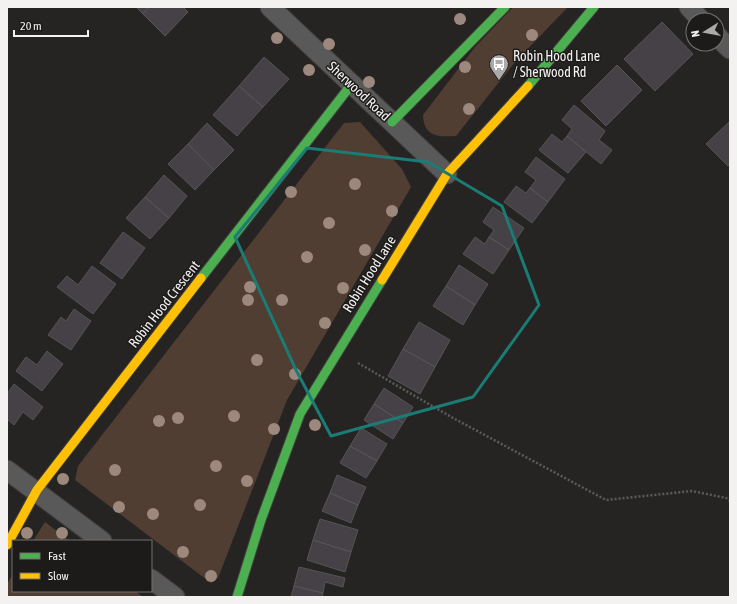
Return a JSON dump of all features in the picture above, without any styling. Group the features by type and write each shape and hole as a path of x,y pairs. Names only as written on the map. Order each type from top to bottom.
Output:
{"street":[{"name":"Sherwood Road","path":"270,7 447,174"},
{"path":"392,122 505,7"},
{"name":"Robin Hood Lane","path":"237,597 261,520 300,414 338,351 447,174 530,83 594,7"},
{"name":"Robin Hood Crescent","path":"7,545 36,490 351,85"},
{"path":"7,470 36,490 101,540"},
{"path":"152,580 175,597"}],"path":[{"path":"338,351 453,418 606,500 692,490 726,498 730,501"}],"highlighted area":[{"path":"307,148 428,162 502,206 539,305 473,397 331,436 296,370 235,237"}],"shaded area":[{"path":"513,7 568,7 516,61 456,136 438,136 429,132 426,128 423,115 475,47"},
{"path":"360,122 402,169 411,187 287,400 218,578 211,583 75,480 78,466 344,123"},
{"path":"45,522 69,540 34,540"},
{"path":"12,576 12,592 136,592 143,597 7,597 7,584"}],"building":[{"path":"136,7 149,7 143,14"},
{"path":"149,7 183,7 188,12 165,36 143,14"},
{"path":"662,22 685,46 685,52 691,52 693,54 655,91 624,59"},
{"path":"264,57 289,79 263,107 239,86"},
{"path":"617,65 642,90 606,126 581,101"},
{"path":"239,86 263,107 237,136 213,115"},
{"path":"574,105 605,131 599,140 612,150 601,164 567,136 572,129 562,120"},
{"path":"730,121 730,163 728,166 706,144"},
{"path":"207,123 234,150 214,170 188,144"},
{"path":"552,134 562,142 567,136 586,152 568,173 539,150"},
{"path":"188,144 214,170 195,190 168,164"},
{"path":"536,157 565,179 548,202 530,188 536,180 525,172"},
{"path":"164,175 187,196 169,218 145,197"},
{"path":"516,186 526,193 530,188 548,202 532,223 504,202"},
{"path":"145,197 169,218 150,239 126,218"},
{"path":"493,207 524,228 509,250 489,237 494,230 483,222"},
{"path":"123,232 145,248 122,279 100,263"},
{"path":"475,237 485,244 489,237 509,250 493,274 463,254"},
{"path":"459,265 488,284 475,305 446,286"},
{"path":"92,266 116,284 93,314 57,287 67,276 78,285"},
{"path":"446,286 475,305 463,325 433,306"},
{"path":"74,309 91,321 71,350 48,335 61,317 66,321"},
{"path":"419,322 450,340 435,367 403,349"},
{"path":"403,349 435,367 420,394 388,376"},
{"path":"47,351 63,364 42,391 16,371 26,357 37,365"},
{"path":"14,384 43,407 33,420 23,412 14,425 7,419 7,394"},
{"path":"384,388 413,407 403,423 374,404"},
{"path":"374,404 403,423 393,439 364,420"},
{"path":"361,428 387,444 377,461 350,446"},
{"path":"350,446 377,461 366,478 340,463"},
{"path":"337,475 366,487 358,505 330,493"},
{"path":"330,493 358,505 351,523 322,511"},
{"path":"320,519 358,530 351,552 313,540"},
{"path":"313,540 351,552 345,572 307,560"},
{"path":"299,567 345,578 343,587 325,582 323,593 294,586"},
{"path":"294,586 323,593 322,597 291,597"}],"traffic: fast":[{"path":"392,122 505,7"},
{"path":"528,86 594,7"},
{"path":"201,278 351,85"},
{"path":"237,597 261,520 300,414 382,280"}],"traffic: slow":[{"path":"382,280 447,174 528,86"},
{"path":"7,545 37,490 201,278"}],"place":[{"name":"Robin Hood Lane / Sherwood Rd","path":"499,81"}]}
